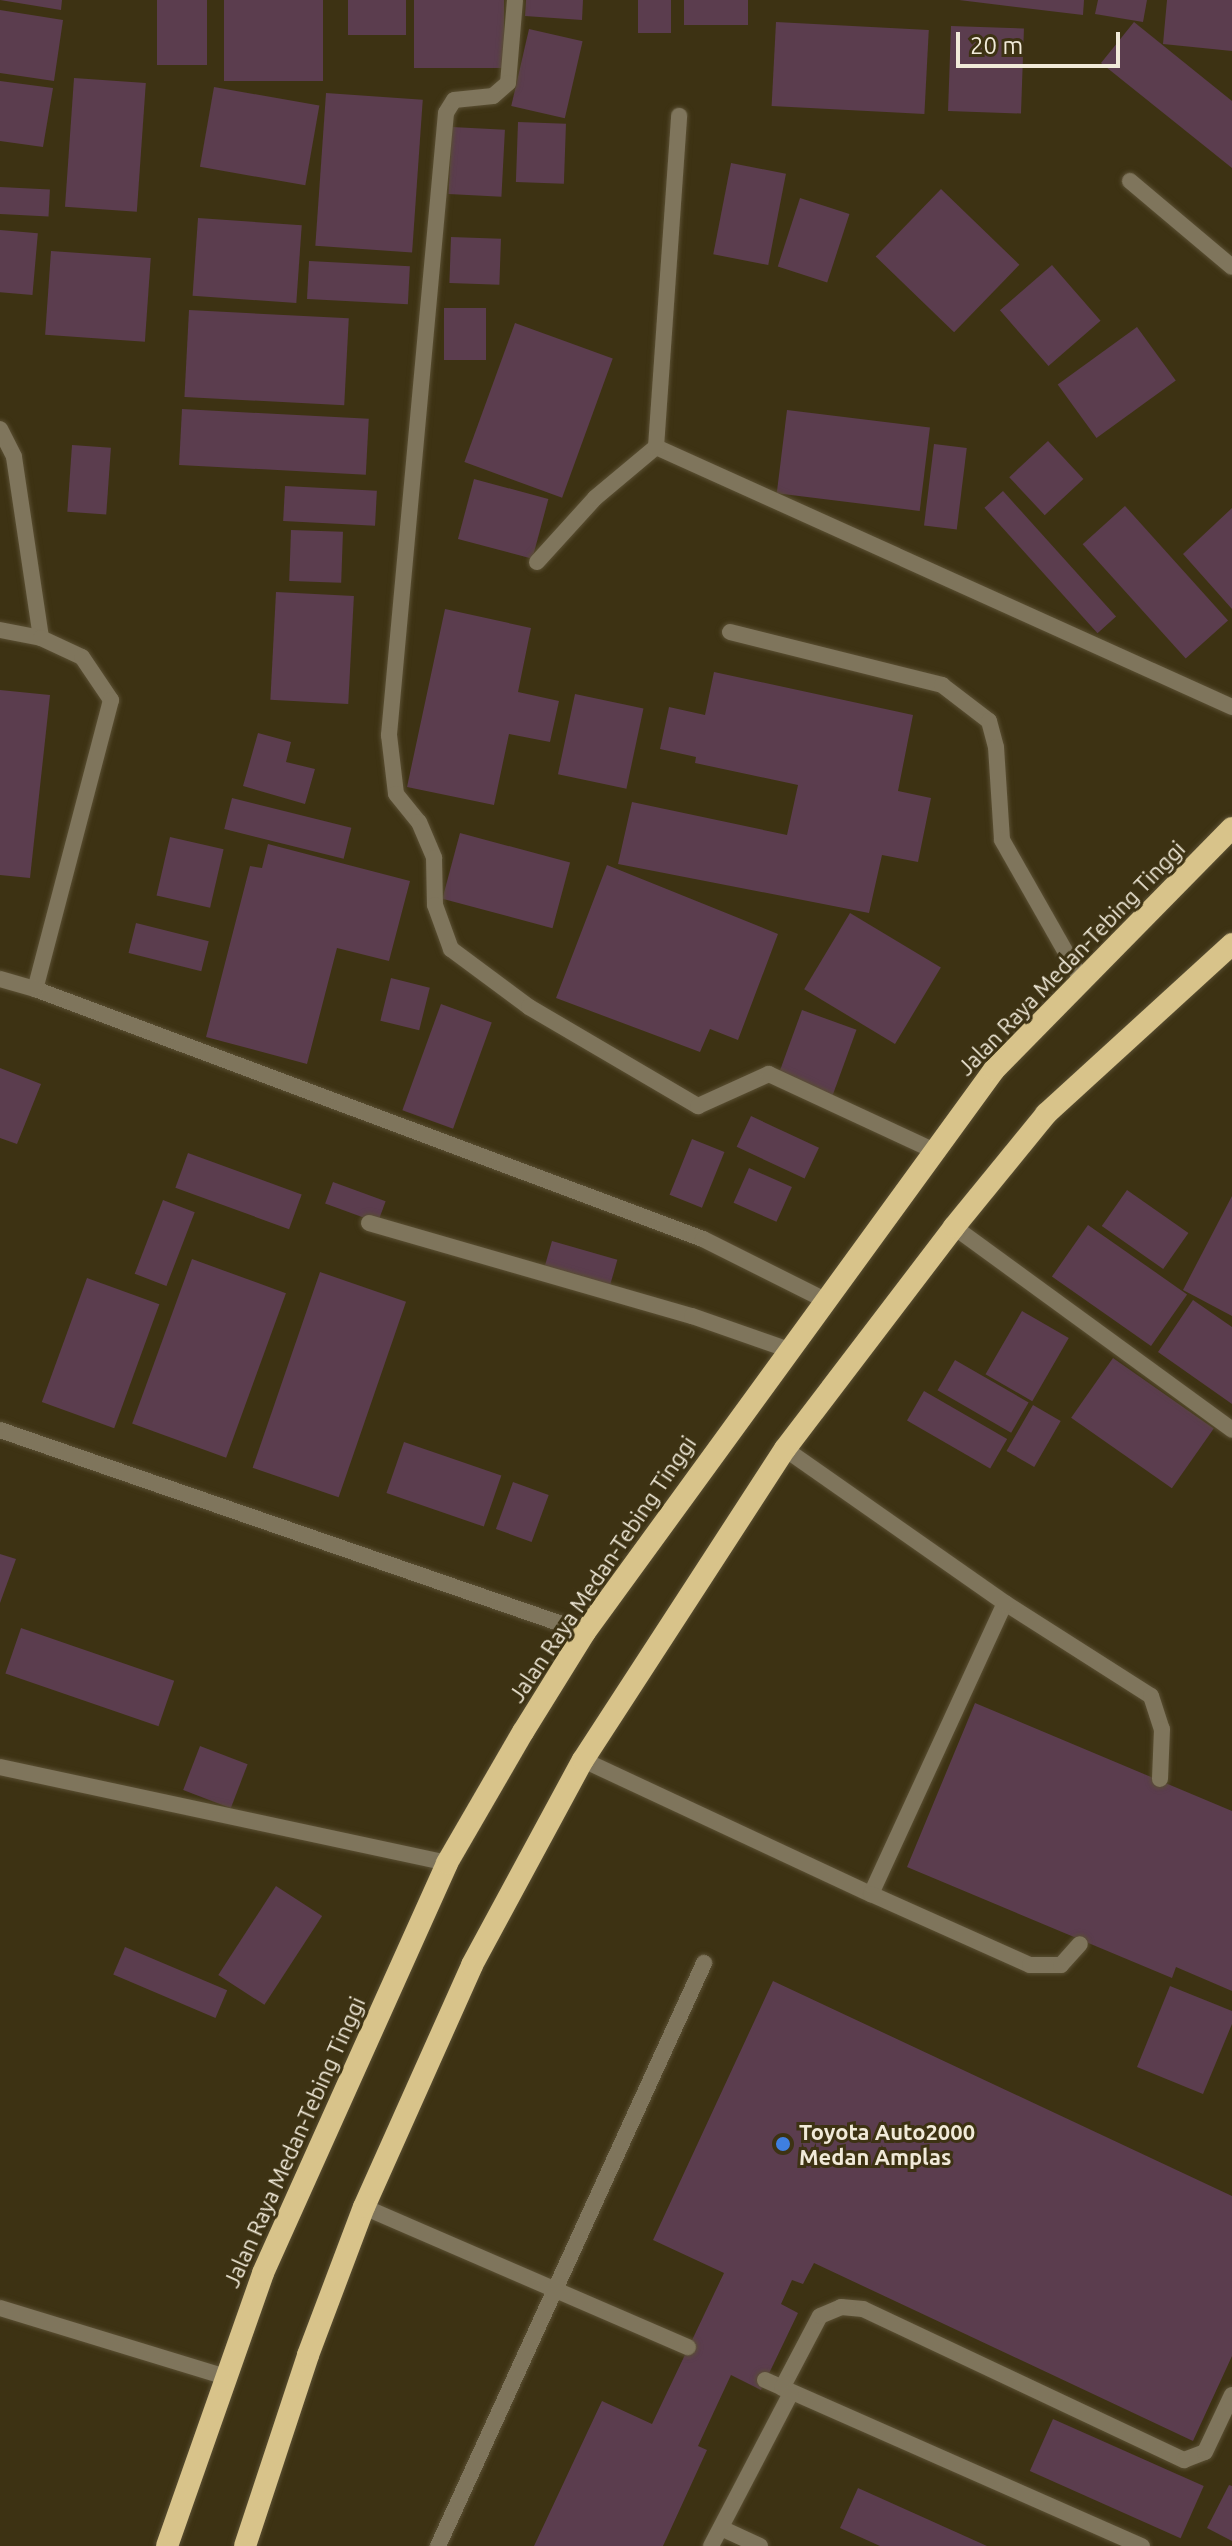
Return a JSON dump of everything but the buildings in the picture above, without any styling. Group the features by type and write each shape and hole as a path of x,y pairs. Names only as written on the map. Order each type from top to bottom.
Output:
{"highway":[{"name":"Jalan Raya Medan-Tebing Tinggi","path":"167,2546 223,2376 263,2273 447,1863 585,1632 823,1299 994,1070 1232,828"},
{"path":"245,2546 308,2355 364,2207 472,1965 583,1760 785,1449 954,1227 1046,1114 1232,944"}],"street":[{"path":"515,0 508,83 493,96 454,100 446,113 389,735 396,794 419,822 434,858 435,905 451,949 529,1007 698,1106 769,1074 935,1151"},
{"path":"537,562 595,498 656,447 679,116"},
{"path":"1130,181 1232,267"},
{"path":"0,429 14,457 41,638"},
{"path":"656,447 1232,707"},
{"path":"0,630 41,638 82,657 111,700 35,989"},
{"path":"730,632 942,685 989,721 996,747 1002,840 1081,979"},
{"path":"0,979 35,989 703,1239 823,1299"},
{"path":"369,1223 692,1316 789,1350"},
{"path":"954,1227 1232,1430"},
{"path":"0,1430 585,1632"},
{"path":"785,1449 1005,1603 1151,1696 1162,1729 1160,1779"},
{"path":"871,1894 1005,1603"},
{"path":"583,1760 1030,1965 1061,1965 1080,1944"},
{"path":"0,1767 447,1863"},
{"path":"438,2546 704,1963"},
{"path":"364,2207 688,2347"},
{"path":"711,2546 820,2316 841,2307 863,2309 1184,2460 1205,2452 1232,2395"},
{"path":"0,2308 223,2376"},
{"path":"765,2380 1142,2546"},
{"path":"721,2528 760,2546"}],"place":[{"name":"Toyota Auto2000 Medan Amplas","path":"783,2144"}]}
